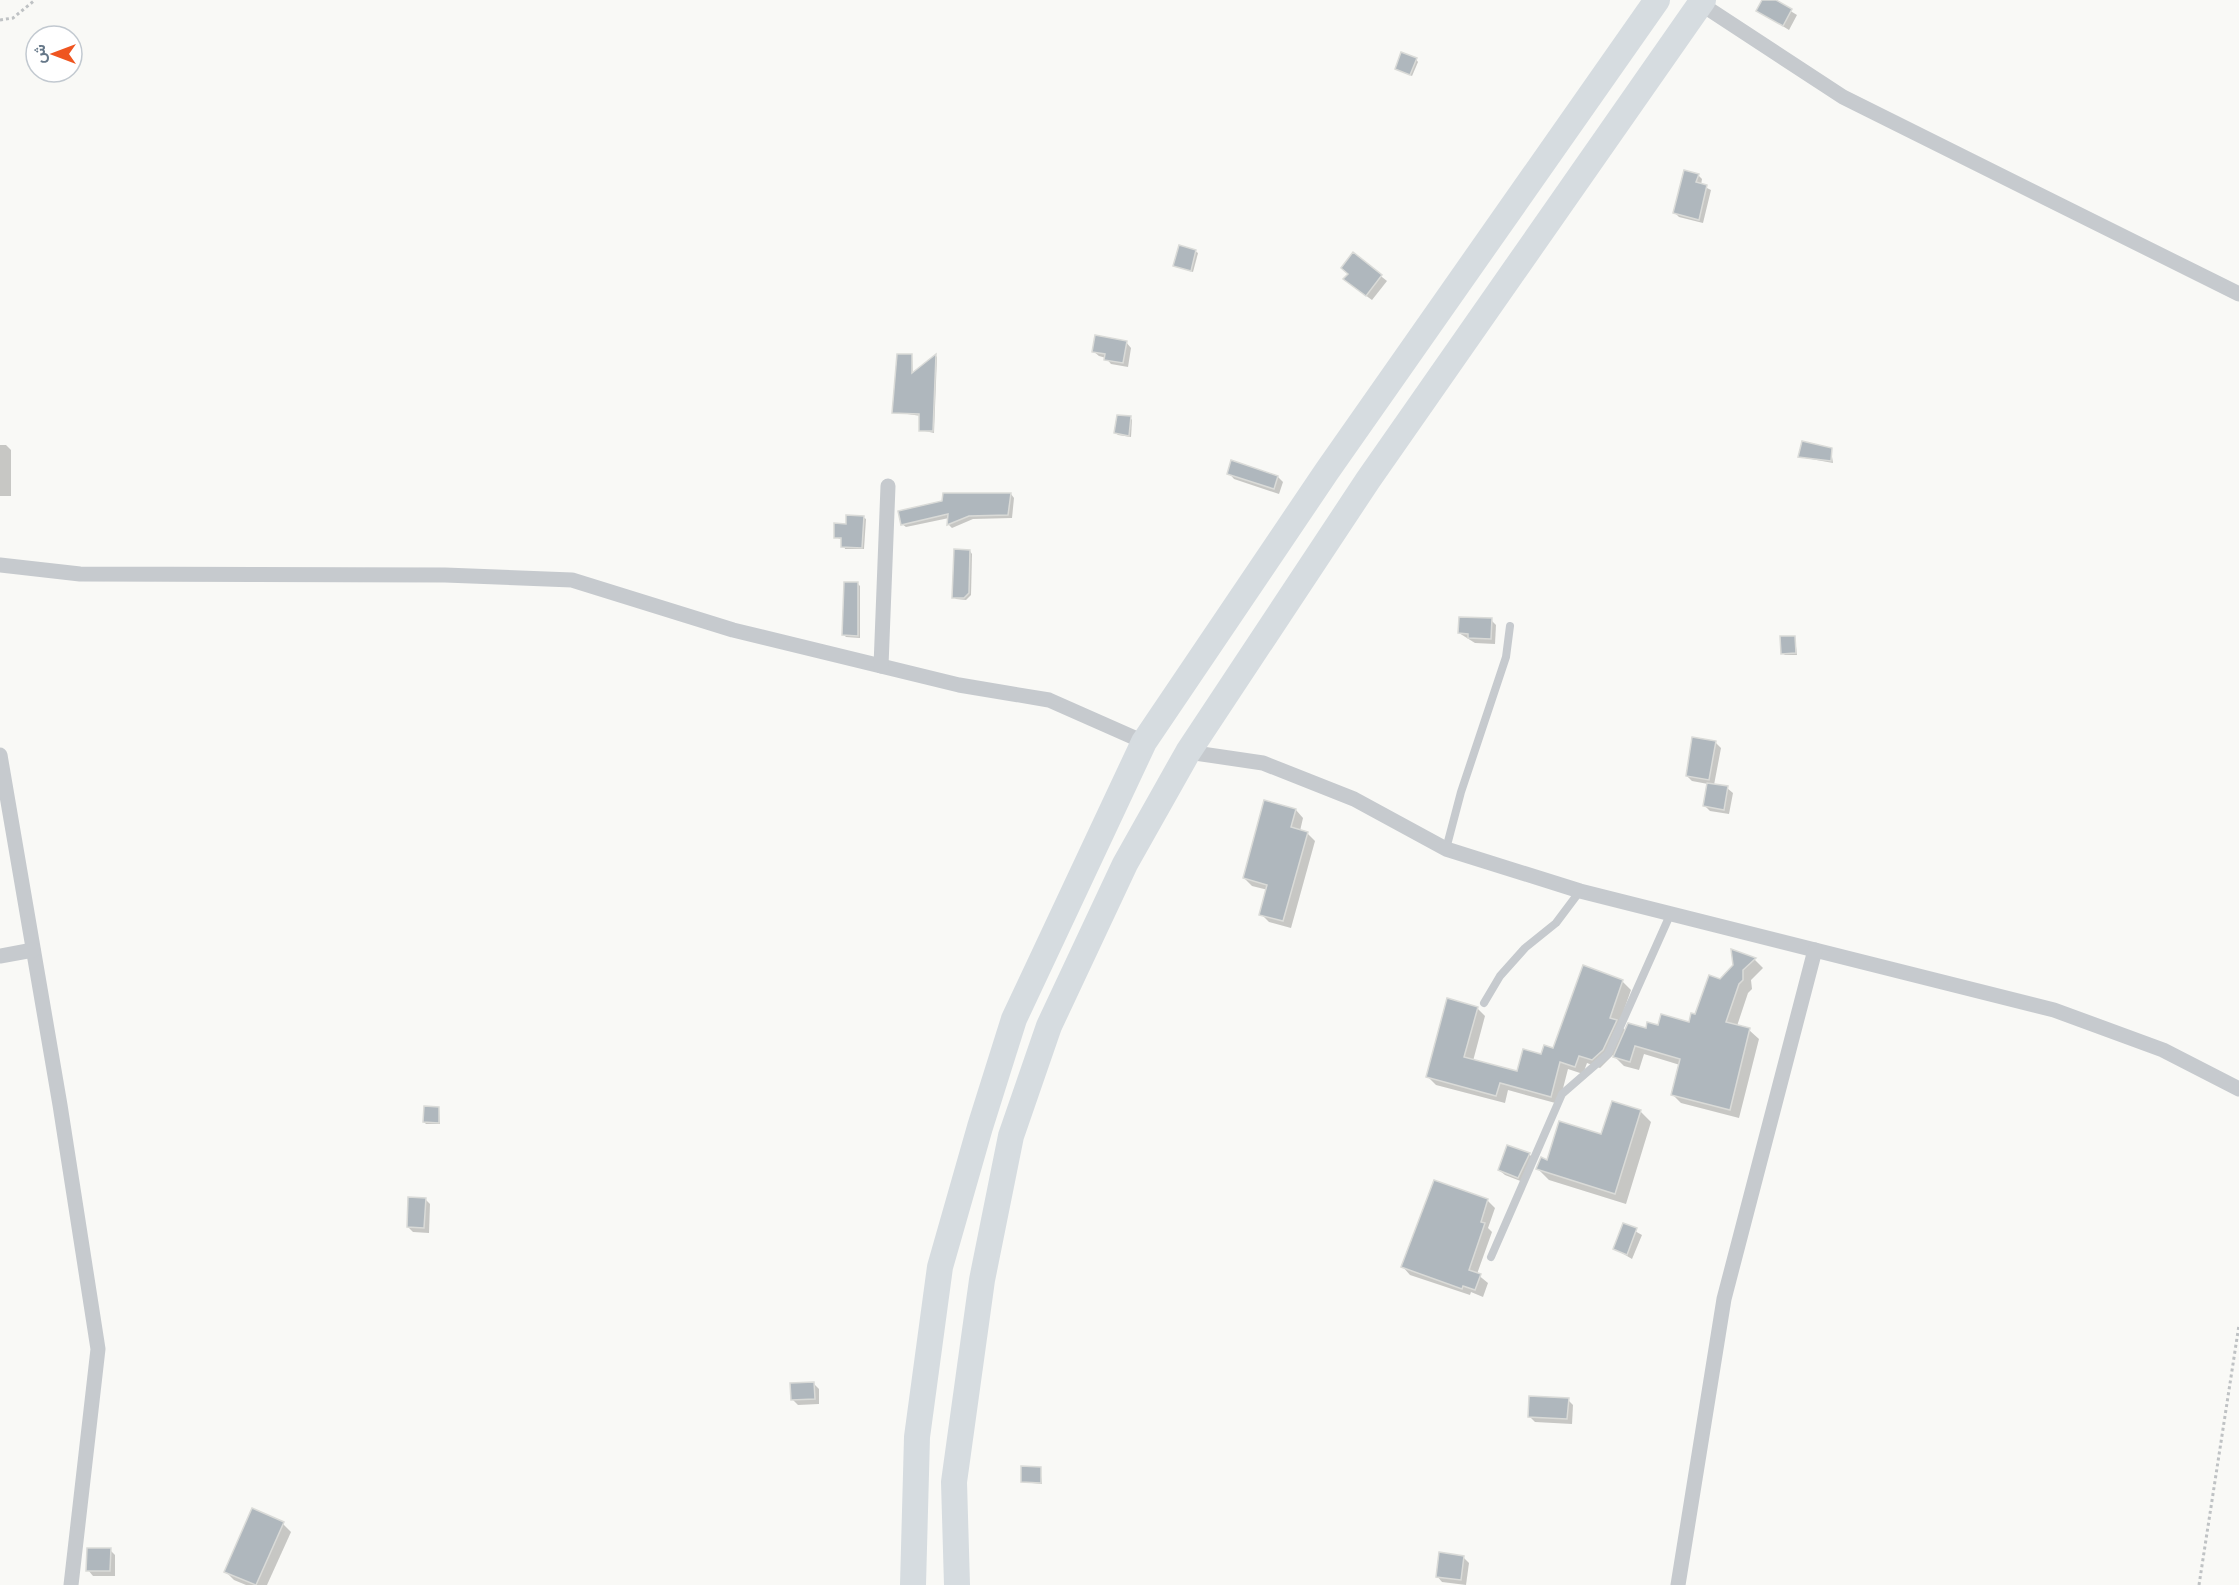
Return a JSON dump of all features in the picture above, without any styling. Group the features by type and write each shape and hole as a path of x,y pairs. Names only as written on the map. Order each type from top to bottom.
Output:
{"main road":[{"path":"914,1585 917,1437 940,1267 1014,1019 1144,742 1327,471 1657,0"},
{"path":"957,1585 954,1482 982,1280 1011,1136 1049,1026 1125,864 1188,752 1368,480 1702,2"}],"street":[{"path":"1702,2 1843,97 2239,294"},
{"path":"880,666 888,486"},
{"path":"0,565 80,574 445,575 572,580 722,627 958,685 1049,700 1144,742"},
{"path":"1188,752 1263,763 1354,799 1446,849 1580,891 2054,1010 2163,1050 2239,1089"},
{"path":"0,755 60,1105 98,1349 71,1585"},
{"path":"0,957 33,950"},
{"path":"1678,1585 1724,1299 1815,950"}],"lane":[{"path":"1446,849 1461,792 1506,657 1510,626"},
{"path":"1484,1004 1500,976 1525,948 1556,923 1580,891"},
{"path":"1491,1257 1562,1094 1608,1054 1670,915"}],"path":[{"path":"0,20 13,18 35,0"},
{"path":"2199,1585 2239,1325"}],"building":[{"path":"1762,0 1776,0 1792,9 1783,26 1756,11"},
{"path":"1401,52 1417,58 1410,75 1395,69"},
{"path":"1684,170 1699,174 1696,182 1707,185 1699,220 1673,213"},
{"path":"1179,245 1196,250 1191,271 1173,266"},
{"path":"1353,252 1382,275 1366,296 1343,279 1348,274 1341,268"},
{"path":"1095,335 1127,341 1123,363 1104,360 1105,354 1092,352"},
{"path":"897,354 912,354 912,373 936,354 933,431 919,431 919,414 892,413"},
{"path":"1117,415 1131,416 1129,436 1114,433"},
{"path":"1802,441 1832,448 1831,461 1798,457"},
{"path":"1231,460 1278,476 1274,489 1227,474"},
{"path":"943,493 1011,493 1008,515 969,516 947,525 948,514 901,525 898,511 942,501"},
{"path":"846,515 864,516 862,548 841,547 841,538 834,538 834,523 846,524"},
{"path":"954,549 970,550 969,593 964,598 952,598"},
{"path":"844,582 858,582 858,636 842,635"},
{"path":"1459,617 1492,618 1491,639 1468,638 1468,634 1458,633"},
{"path":"1780,636 1795,636 1796,653 1781,654"},
{"path":"1692,737 1716,741 1709,780 1686,776"},
{"path":"1707,783 1728,786 1724,810 1703,806"},
{"path":"1264,800 1296,809 1291,827 1308,832 1283,921 1259,915 1267,885 1243,878"},
{"path":"1731,949 1756,958 1743,970 1743,980 1739,984 1726,1022 1750,1028 1730,1110 1671,1095 1680,1059 1635,1046 1630,1062 1613,1057 1628,1023 1646,1028 1647,1022 1658,1025 1661,1014 1689,1022 1691,1013 1695,1014 1709,975 1720,979 1733,965"},
{"path":"1583,965 1623,980 1610,1018 1617,1020 1603,1050 1592,1060 1579,1056 1575,1067 1560,1062 1551,1097 1500,1083 1496,1096 1426,1077 1447,998 1478,1007 1464,1057 1517,1071 1523,1049 1541,1054 1544,1045 1553,1048"},
{"path":"1612,1101 1641,1110 1615,1194 1536,1169 1541,1157 1547,1160 1559,1121 1601,1134"},
{"path":"424,1106 439,1107 439,1123 423,1122"},
{"path":"1507,1145 1530,1153 1518,1178 1498,1170"},
{"path":"1434,1180 1488,1199 1481,1222 1485,1223 1469,1270 1481,1274 1475,1290 1463,1286 1462,1289 1401,1267"},
{"path":"408,1197 426,1198 424,1228 407,1227"},
{"path":"1623,1223 1637,1228 1627,1255 1613,1249"},
{"path":"814,1382 815,1399 791,1400 790,1383"},
{"path":"1529,1396 1569,1398 1567,1419 1528,1417"},
{"path":"1021,1466 1041,1467 1041,1483 1021,1482"},
{"path":"252,1508 284,1522 256,1585 224,1572"},
{"path":"87,1548 111,1548 110,1571 86,1571"},
{"path":"1439,1552 1464,1556 1461,1580 1436,1577"}]}
